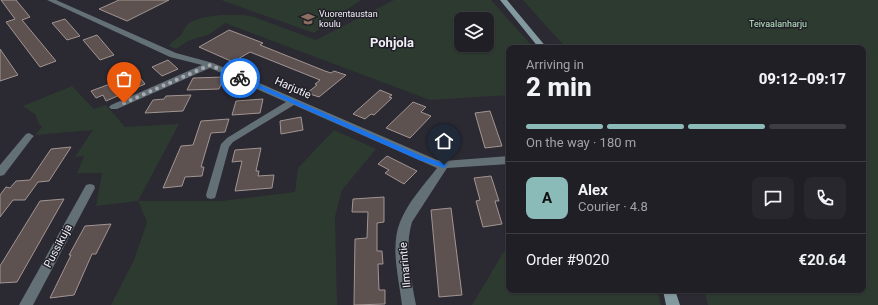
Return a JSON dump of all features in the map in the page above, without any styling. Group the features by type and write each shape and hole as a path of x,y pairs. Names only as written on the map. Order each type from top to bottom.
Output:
{"main road":[{"path":"503,0 540,45"},
{"path":"670,293 673,305"}],"street":[{"name":"Harjutie","path":"50,0 174,55 210,65 421,158 444,165 506,160"},
{"path":"114,107 210,65"},
{"path":"211,194 224,146 230,140 293,102"},
{"path":"0,172 29,136"},
{"name":"Ilmarintie","path":"409,305 403,248 403,233 406,222 413,210 444,165"},
{"name":"Pussikuja","path":"26,305 90,188"}],"green space":[{"path":"221,0 361,0 314,33"},
{"path":"394,0 491,0 531,45 506,45 506,95 430,100 225,23 210,34 188,41 176,49 169,46 181,35 187,25 193,21 219,15 254,17 316,40"},
{"name":"Teivaalanharju","path":"523,0 878,0 878,305 708,305 705,293 866,293 866,45 563,45"},
{"path":"72,86 94,109 106,105 125,127 179,124 138,201 96,206 102,173 77,173 84,156 75,157 93,130 35,135 42,127 38,123 36,115 23,106"},
{"path":"334,130 376,149 342,190 335,217 337,305 111,305 134,260 147,222 138,201 221,201 295,192 298,168"},
{"path":"506,248 506,293 658,293 661,305 472,305"}],"building":[{"path":"1,0 16,0 30,17 22,20 56,61 40,67 6,22 15,19"},
{"path":"119,0 169,0 127,21 99,9"},
{"path":"65,19 80,36 67,40 52,23"},
{"path":"229,30 263,43 260,45 325,71 331,73 334,71 346,75 319,97 307,93 317,85 315,84 320,80 250,52 233,62 199,47"},
{"path":"97,35 114,55 100,60 83,40"},
{"path":"0,49 18,75 0,81"},
{"path":"168,60 178,69 162,76 152,67"},
{"path":"137,74 145,84 106,101 103,95 96,98 91,91"},
{"path":"224,77 219,89 187,90 193,78"},
{"path":"380,90 392,95 389,97 392,98 374,115 371,114 365,119 353,114"},
{"path":"191,95 183,111 145,113 153,100 164,99 166,96"},
{"path":"263,99 260,113 232,115 236,101"},
{"path":"413,102 426,107 421,112 431,116 410,138 386,128"},
{"path":"490,111 502,146 485,148 475,113"},
{"path":"301,117 303,130 281,134 280,121"},
{"path":"229,119 225,132 211,133 201,167 204,167 202,176 185,177 182,186 163,188 181,146 193,145 201,121"},
{"path":"71,147 49,181 38,182 25,200 13,200 0,217 0,195 6,187 10,188 16,181 30,180 51,149"},
{"path":"261,148 256,171 259,171 258,176 274,175 272,188 235,191 242,161 232,162 235,150"},
{"path":"387,156 417,171 404,184 385,173 389,170 378,164"},
{"path":"491,176 499,201 495,201 502,224 483,227 476,201 480,200 474,178"},
{"path":"384,197 384,222 377,223 377,251 382,251 383,264 378,264 379,290 385,290 385,304 354,305 355,239 367,238 368,212 352,212 353,199"},
{"path":"64,199 17,282 0,283 0,266 40,201"},
{"path":"451,208 462,295 439,297 431,210"},
{"path":"111,224 96,254 92,254 74,295 50,298 71,255 69,255 85,226"}],"way so far":[{"path":"124,103 210,65 240,78"}],"place":[{"name":"Vuorentaustan koulu","path":"308,19"}],"district":[{"name":"Pohjola","path":"392,42"}],"route":[{"path":"240,78 360,132 421,158 439,165 444,165"}]}
